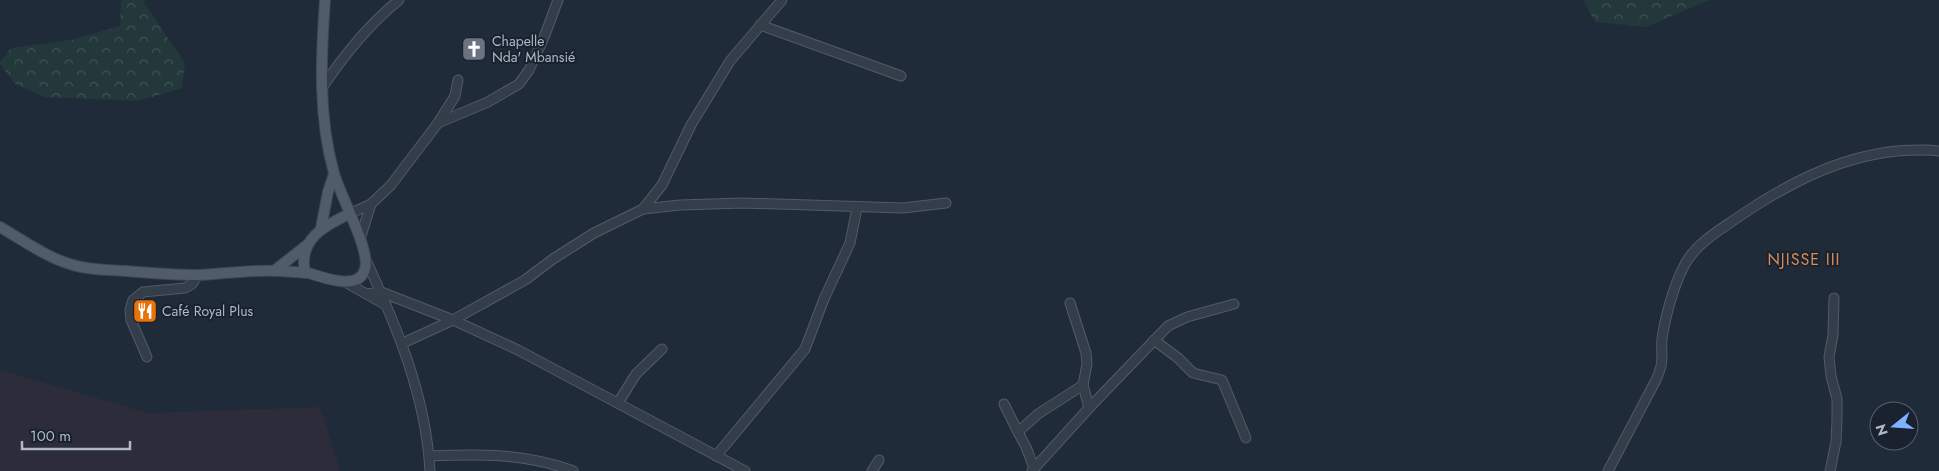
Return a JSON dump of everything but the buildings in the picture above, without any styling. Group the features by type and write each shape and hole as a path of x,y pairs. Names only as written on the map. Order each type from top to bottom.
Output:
{"main road":[{"path":"0,226 50,256 82,267 161,274 198,275 274,270 305,273 345,282 357,280 362,276 366,260 360,239 334,174 329,154 321,64 325,0"},
{"path":"322,228 328,192 334,174"},
{"path":"274,270 308,244 322,228 349,214"},
{"path":"305,273 303,264 308,244"}],"street":[{"path":"322,88 344,55 368,28 399,0"},
{"path":"438,123 488,102 518,84 529,70 558,0"},
{"path":"643,209 662,185 691,125 730,60 782,0"},
{"path":"760,25 901,76"},
{"path":"349,214 371,204 395,180 438,123 455,96 458,80"},
{"path":"1608,471 1656,380 1661,366 1662,340 1668,315 1680,274 1692,253 1752,208 1821,170 1848,160 1871,155 1923,149 1939,150"},
{"path":"403,343 452,320 525,280 553,259 594,233 643,209 661,206 743,203 903,208 946,203"},
{"path":"360,239 371,204"},
{"path":"716,456 805,349 824,299 850,243 857,208"},
{"path":"366,260 403,343 412,370 429,456 430,471"},
{"path":"147,357 131,320 130,310 133,300 143,292 185,288 192,284 198,275"},
{"path":"345,282 386,305"},
{"path":"367,294 381,292 452,320 518,350 745,471"},
{"path":"1830,471 1836,442 1838,399 1829,357 1833,335 1834,298"},
{"path":"1070,303 1077,321 1088,364 1082,385 1089,408"},
{"path":"1033,470 1089,408 1168,326 1187,317 1234,304"},
{"path":"1154,340 1178,358 1193,373 1222,380 1246,438"},
{"path":"618,403 636,374 662,349"},
{"path":"1018,432 1038,414 1082,385"},
{"path":"1004,404 1026,446 1033,470"},
{"path":"429,456 489,454 507,456 574,471"},
{"path":"872,471 879,460"}],"shaded area":[{"path":"0,370 148,413 320,407 340,471 0,471"}],"green space":[{"path":"121,0 145,0 144,3 185,63 182,88 138,101 44,97 15,84 0,64 11,48 71,40 120,26"},
{"path":"1583,0 1710,0 1646,27 1595,22"}],"place":[{"name":"Chapelle Nda' Mbansié","path":"474,49"},
{"name":"Café Royal Plus","path":"145,311"}],"district":[{"name":"NJISSE III","path":"1804,259"}]}
